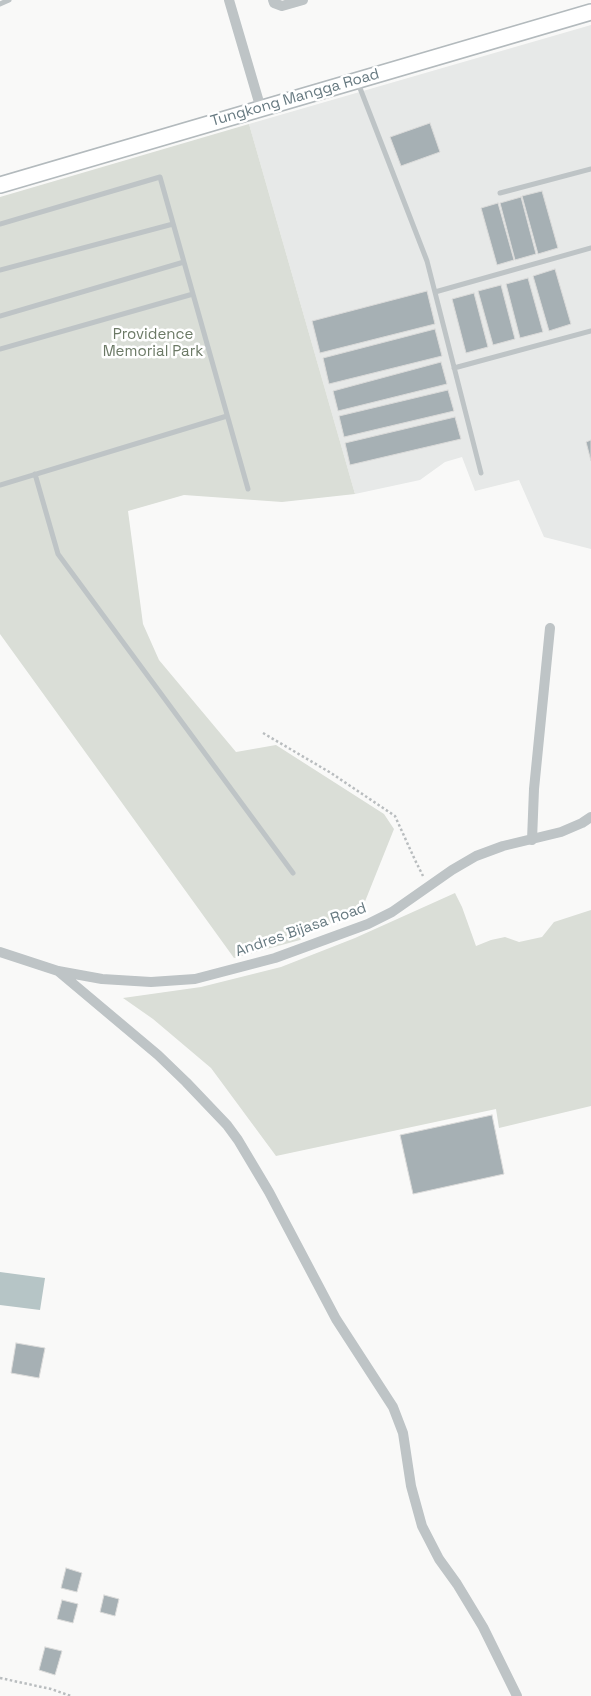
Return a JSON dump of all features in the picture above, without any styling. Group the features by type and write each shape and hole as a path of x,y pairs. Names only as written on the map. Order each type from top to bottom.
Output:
{"street":[{"path":"229,0 261,110"},
{"path":"273,0 274,3 282,6 302,0"},
{"name":"Tungkong Mangga Road","path":"0,185 591,12"},
{"path":"532,840 536,770 550,628"},
{"name":"Andres Bijasa Road","path":"0,952 58,971 124,981 151,982 196,979 275,958 368,924 392,912 452,870 476,856 503,846 560,832 582,823 591,816"},
{"path":"58,971 158,1055 227,1125 238,1140 269,1192 343,1332 393,1407 403,1433 411,1486 422,1526 434,1551 483,1627 517,1696"}],"lane":[{"path":"0,4 9,0"},
{"path":"357,80 427,261 481,474"},
{"path":"500,193 591,169"},
{"path":"0,224 160,177 248,489"},
{"path":"0,270 173,224"},
{"path":"435,292 591,248"},
{"path":"0,316 184,262"},
{"path":"0,349 193,294"},
{"path":"454,368 591,331"},
{"path":"0,485 227,416"},
{"path":"35,474 58,554 293,873"}],"path":[{"path":"264,733 331,773 395,816 414,860 429,886"},
{"path":"0,1678 51,1689 71,1696"}],"shaded area":[{"path":"591,25 591,549 544,537 519,480 475,491 462,457 445,462 420,480 355,494 249,124"},
{"path":"0,1272 45,1278 40,1310 0,1305"}],"green space":[{"name":"Providence Memorial Park","path":"249,124 355,494 282,502 184,495 128,511 143,624 159,660 236,752 276,745 384,814 394,829 360,914 334,925 322,920 300,940 234,958 0,634 0,197"},
{"path":"455,893 476,946 505,937 519,942 542,937 554,922 591,910 591,1106 499,1128 496,1109 276,1156 211,1068 153,1019 123,998 201,987 281,967 355,938"}],"building":[{"path":"430,123 440,152 401,166 390,137"},
{"path":"542,191 558,248 538,254 522,196"},
{"path":"521,197 536,254 515,260 500,203"},
{"path":"498,203 514,260 497,265 481,208"},
{"path":"555,269 571,324 549,331 533,276"},
{"path":"528,278 543,332 520,338 506,284"},
{"path":"501,285 515,339 493,345 478,291"},
{"path":"427,291 435,324 320,353 312,321"},
{"path":"474,293 488,347 466,353 452,299"},
{"path":"435,329 442,356 329,384 323,358"},
{"path":"441,362 447,384 338,411 333,391"},
{"path":"448,390 454,411 344,437 339,416"},
{"path":"455,417 461,439 350,465 345,443"},
{"path":"591,440 591,461 586,442"},
{"path":"492,1115 504,1174 413,1194 400,1135"},
{"path":"16,1343 45,1348 39,1378 11,1373"},
{"path":"66,1568 82,1573 77,1592 61,1588"},
{"path":"104,1595 119,1599 115,1616 100,1612"},
{"path":"62,1600 78,1604 73,1623 57,1619"},
{"path":"45,1647 62,1651 55,1675 39,1670"}]}
